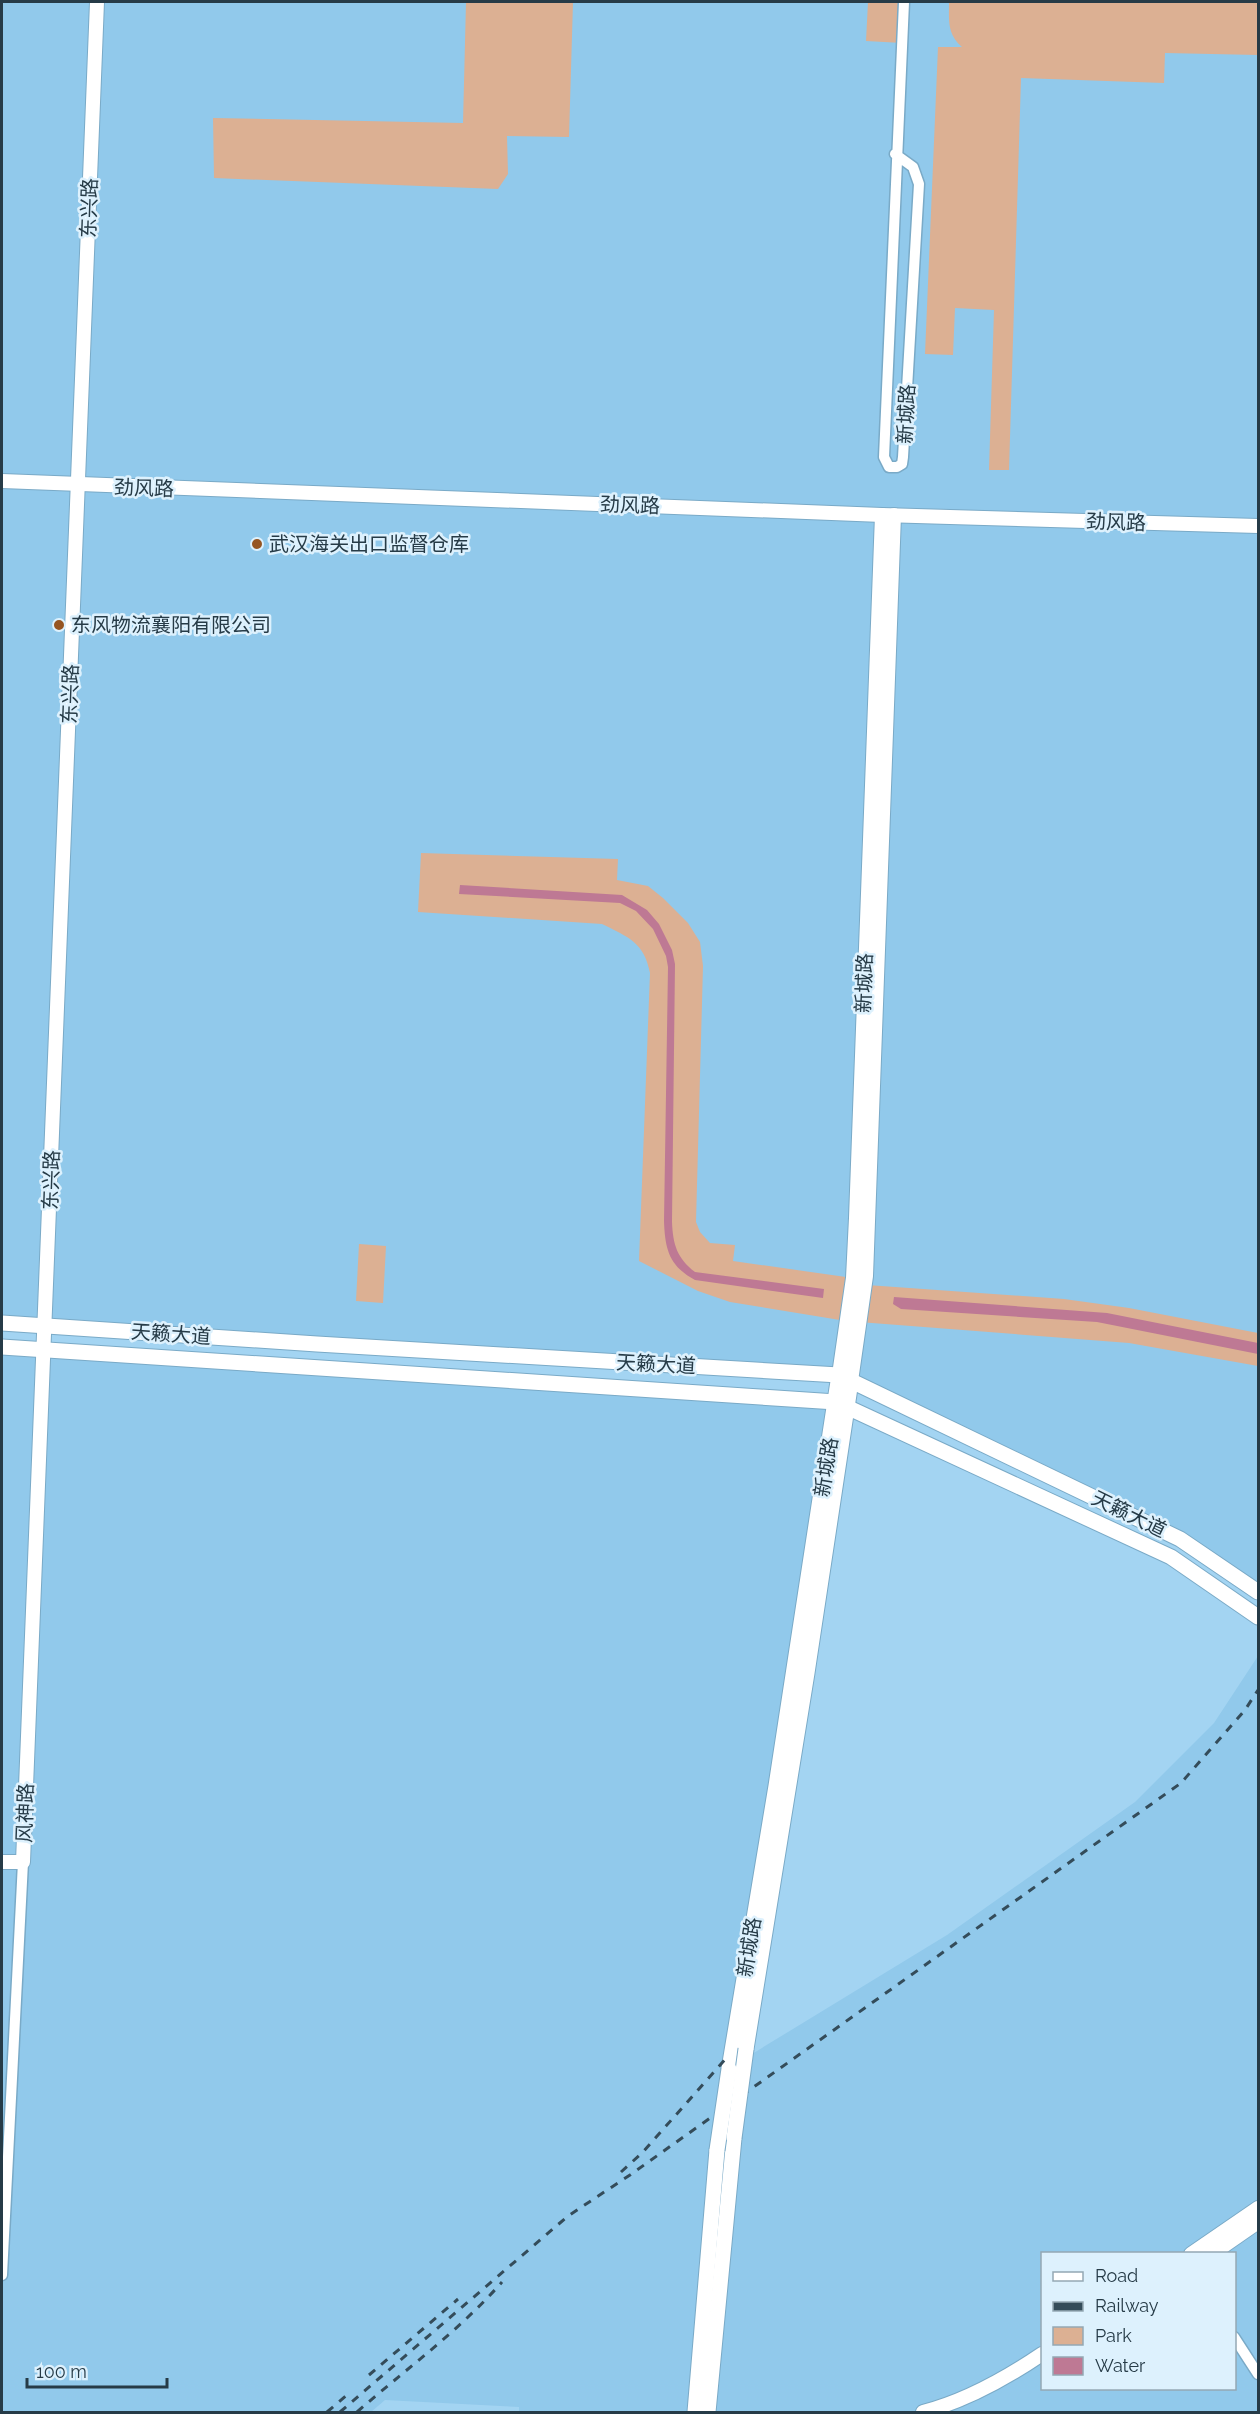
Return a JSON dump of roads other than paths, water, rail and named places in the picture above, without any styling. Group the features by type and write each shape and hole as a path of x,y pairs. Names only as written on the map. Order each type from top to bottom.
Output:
{"main road":[{"name":"天籁大道","path":"2,1323 845,1378 1180,1539 1258,1592"},
{"name":"天籁大道","path":"2,1347 842,1404 1171,1557 1258,1617"},
{"name":"新城路","path":"708,2412 734,2138 845,1378"},
{"name":"新城路","path":"695,2412 717,2150 842,1404"}],"street":[{"name":"东兴路","path":"43,1351 46,1326 97,2"},
{"name":"新城路","path":"896,154 913,167 919,184 903,457 902,464 889,467 884,457 892,304 896,154 904,2"},
{"name":"劲风路","path":"2,481 79,490"},
{"name":"劲风路","path":"2,489 888,518 1258,534"},
{"name":"劲风路","path":"888,518 1258,526"},
{"name":"新城路","path":"845,1378 866,1265 888,518"},
{"name":"风神路","path":"2,2275 23,1862 43,1351"},
{"path":"2,1862 23,1862"},
{"path":"1192,2252 1258,2208"},
{"path":"1213,2252 1258,2222"},
{"path":"1236,2340 1258,2374"},
{"path":"923,2412 949,2405 983,2390 1041,2355"},
{"path":"953,2412 987,2397 1041,2363"}],"water":[{"path":"460,885 622,895 647,910 659,924 672,950 675,964 672,1222 673,1238 677,1250 684,1262 695,1272 824,1289 823,1298 695,1280 679,1269 670,1256 664,1221 668,967 666,956 653,929 636,911 620,903 459,894"},
{"path":"894,1297 1107,1313 1258,1343 1258,1354 1097,1322 901,1309 893,1304"}],"railway":[{"path":"340,2412 568,2216 630,2175 1181,1783 1245,1710 1258,1690"},
{"path":"621,2172 643,2152 729,2055"},
{"path":"357,2412 450,2333 502,2282"},
{"path":"369,2375 458,2299"},
{"path":"327,2412 347,2395"}],"place":[{"name":"武汉海关出口监督仓库","path":"257,544"},
{"name":"东风物流襄阳有限公司","path":"59,625"}]}
